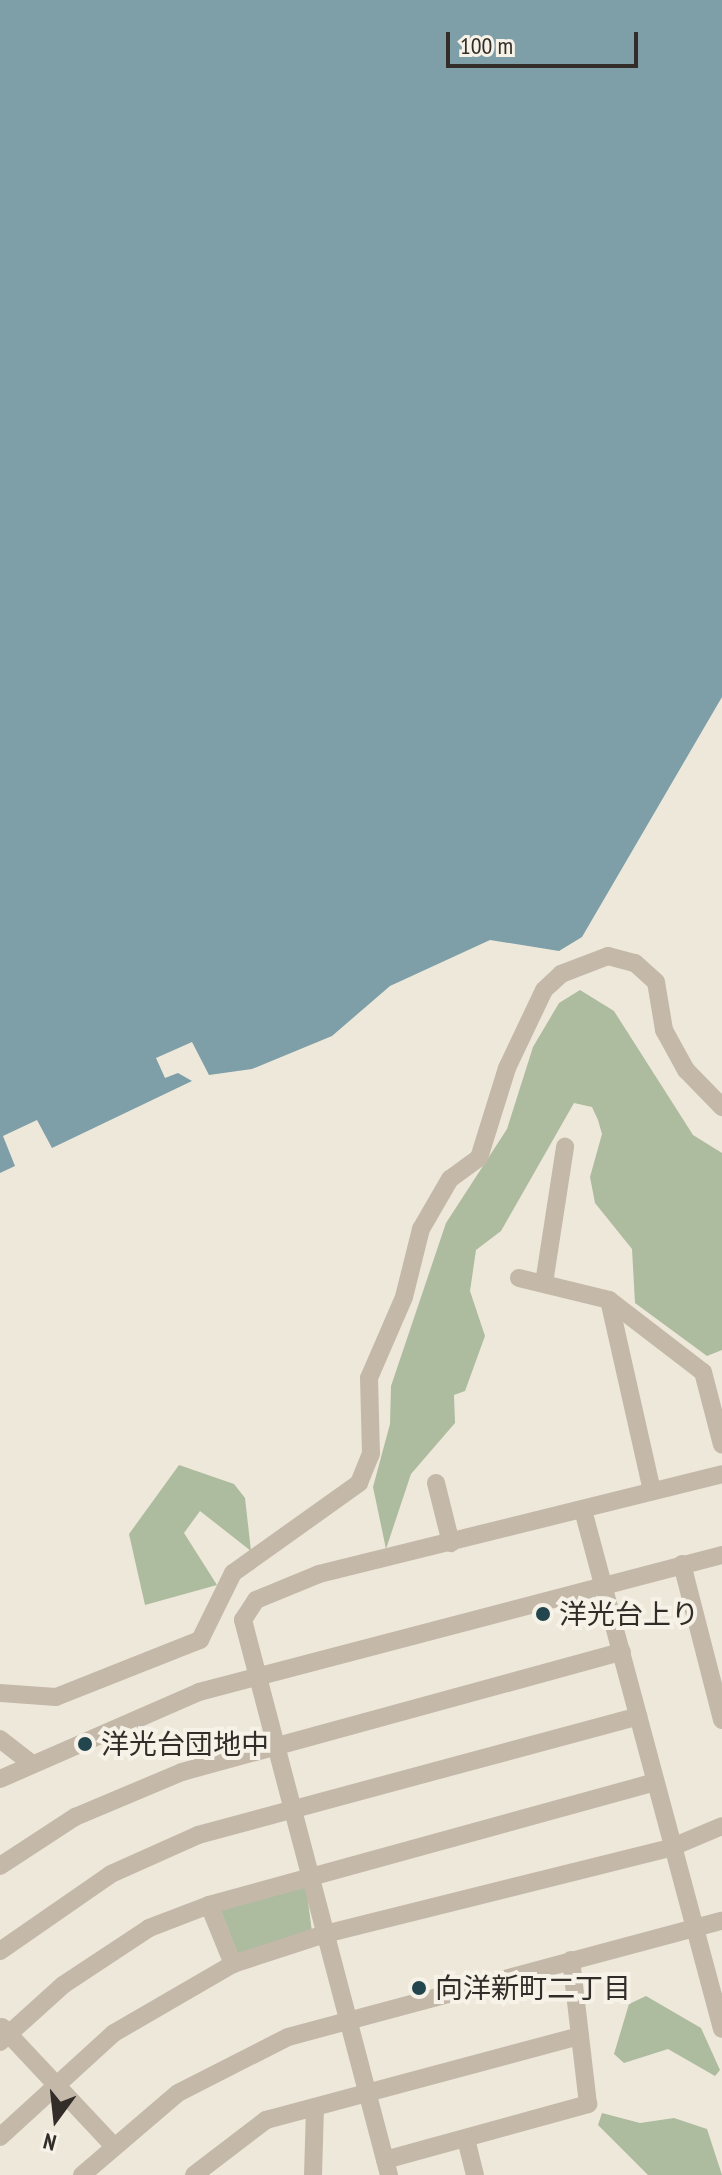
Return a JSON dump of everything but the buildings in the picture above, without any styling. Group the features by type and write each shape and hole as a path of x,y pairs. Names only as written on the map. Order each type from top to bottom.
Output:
{"street":[{"path":"0,1693 56,1697 200,1640 233,1573 359,1483 371,1454 369,1378 404,1297 421,1229 450,1179 479,1158 507,1068 544,990 578,966 608,956 635,963 656,982 664,1030 686,1070 722,1107"},
{"path":"544,1283 565,1147"},
{"path":"519,1278 609,1300 703,1372 722,1445"},
{"path":"609,1300 652,1491"},
{"path":"571,1960 588,2104 466,2139 387,2167 243,1620 256,1600 319,1574 722,1474"},
{"path":"436,1483 451,1543"},
{"path":"583,1510 670,1848 692,1929 716,1994 722,2029"},
{"path":"0,1779 28,1761 149,1709 259,1676 722,1555"},
{"path":"682,1564 722,1720"},
{"path":"703,1644 722,1640"},
{"path":"0,1866 75,1817 275,1743 622,1652"},
{"path":"0,1951 111,1874 198,1835 292,1807 638,1716"},
{"path":"0,1739 28,1761"},
{"path":"113,2145 3,2034 63,1985 149,1928 209,1905 309,1871 655,1782"},
{"path":"0,2137 114,2033 233,1964 325,1934 670,1848 722,1826"},
{"path":"209,1905 233,1964"},
{"path":"82,2175 113,2145 221,2066 349,2018 722,1921"},
{"path":"194,2175 244,2133 315,2107 580,2036"},
{"path":"313,2175 315,2107"},
{"path":"466,2139 475,2175"}],"green space":[{"path":"580,990 614,1011 693,1135 722,1153 722,1350 707,1356 635,1303 632,1249 595,1203 590,1177 602,1134 598,1120 592,1107 574,1103 501,1231 476,1250 470,1291 485,1336 465,1391 454,1395 455,1423 411,1474 386,1549 373,1487 390,1424 391,1386 446,1223 507,1129 533,1047 559,1003"},
{"path":"179,1465 234,1484 245,1498 251,1551 200,1511 184,1533 217,1585 145,1605 129,1534"},
{"path":"306,1886 312,1932 238,1954 219,1906"},
{"path":"646,1996 701,2028 720,2070 715,2076 668,2049 624,2063 614,2054 629,2004"},
{"path":"602,2113 640,2123 674,2118 707,2129 722,2175 648,2175 598,2125"}],"water":[{"path":"0,0 722,0 722,697 582,937 559,951 490,940 390,986 332,1036 252,1069 209,1075 192,1042 156,1058 165,1078 178,1073 192,1081 52,1148 37,1120 3,1136 15,1166 0,1173"}],"place":[{"name":"洋光台上り","path":"543,1614"},
{"name":"洋光台団地中","path":"85,1744"},
{"name":"向洋新町二丁目","path":"419,1988"}]}
